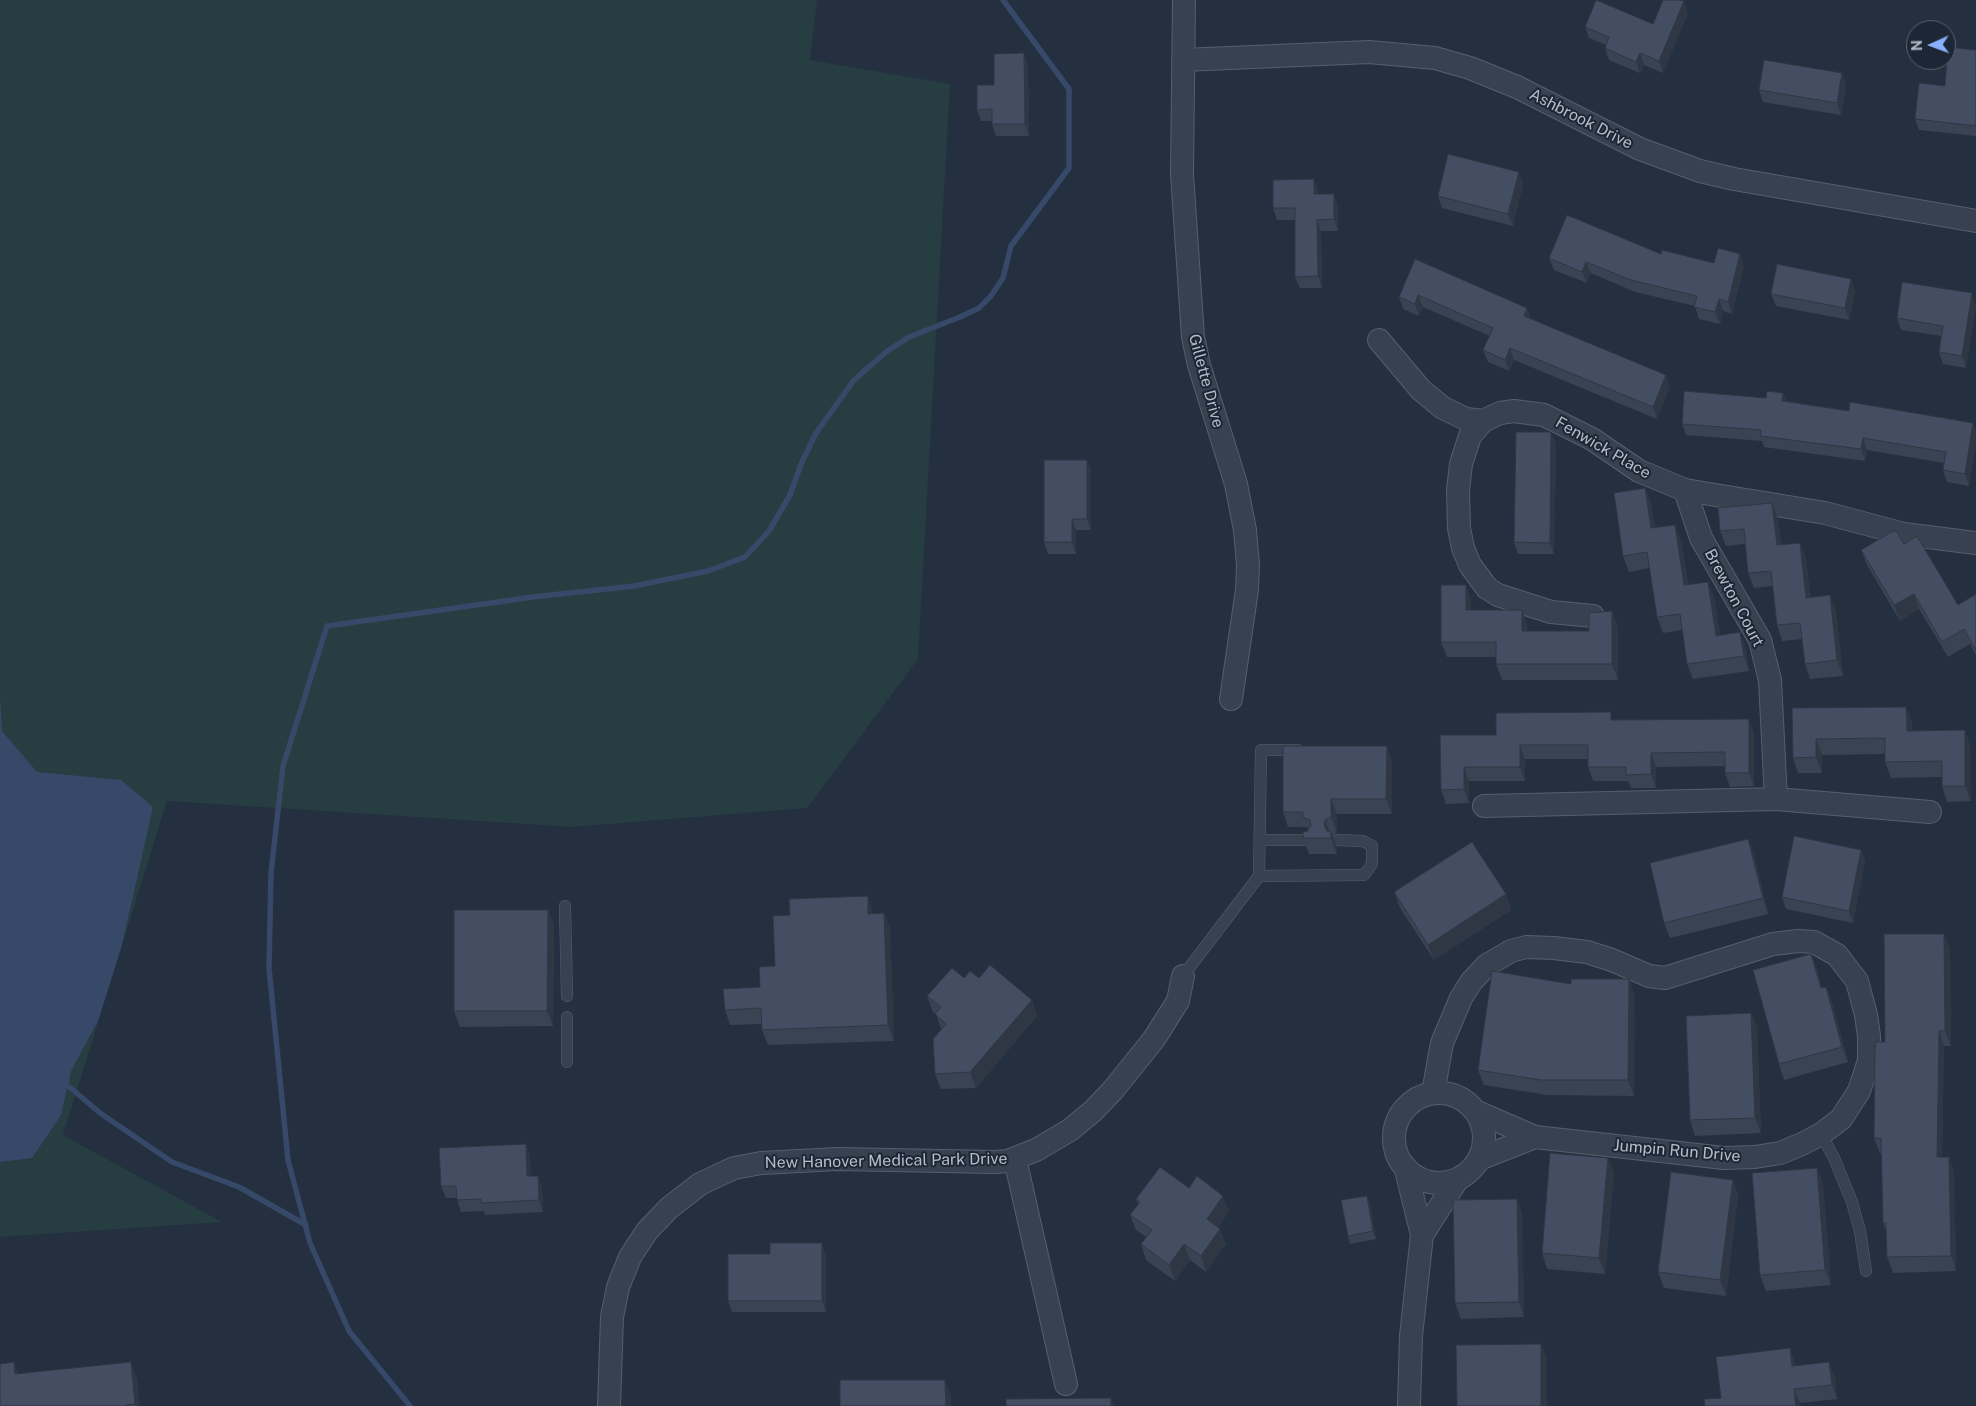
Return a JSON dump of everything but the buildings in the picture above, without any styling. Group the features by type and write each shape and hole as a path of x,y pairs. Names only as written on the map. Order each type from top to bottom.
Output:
{"street":[{"name":"Gillette Drive","path":"1184,0 1182,174 1193,338 1198,365 1236,484 1245,530 1248,565 1247,590 1231,699"},
{"name":"Ashbrook Drive","path":"1183,60 1369,52 1435,58 1470,68 1518,87 1640,148 1700,171 1734,179 1976,220"},
{"path":"1379,340 1421,390 1444,408 1466,419 1483,421"},
{"name":"Fenwick Place","path":"1483,421 1500,413 1514,411 1544,415 1592,439 1639,471 1685,490 1816,512 1904,534 1976,543"},
{"path":"1483,421 1470,436 1461,464 1458,490 1459,528 1470,565 1487,588 1498,595 1551,612 1593,616"},
{"name":"Brewton Court","path":"1685,490 1701,538 1760,640 1770,680 1776,799"},
{"path":"1484,806 1776,799 1930,812"},
{"name":"Jumpin Run Drive","path":"1409,1406 1411,1336 1422,1235 1406,1170 1396,1156 1394,1145 1396,1121 1411,1102 1433,1093 1456,1096 1475,1111 1535,1137 1724,1158 1755,1157 1780,1153 1821,1134 1842,1119 1859,1091 1869,1060 1869,1036 1866,1015 1857,981 1837,955 1814,942 1798,941 1773,944 1665,978 1649,976 1612,960 1587,952 1526,947 1511,951 1487,965 1471,982 1442,1043 1433,1093"},
{"name":"New Hanover Medical Park Drive","path":"609,1406 612,1317 618,1287 630,1257 647,1231 700,1184 734,1168 761,1163 838,1159 995,1162 1015,1159 1036,1150 1070,1130 1093,1111 1113,1090 1154,1039 1178,1001 1182,976"},
{"path":"1475,1111 1484,1133 1484,1145 1479,1159"},
{"name":"Jumpin Run Drive","path":"1422,1235 1457,1180 1474,1167 1479,1159 1535,1137"},
{"path":"1015,1159 1066,1384"},
{"path":"1406,1170 1421,1181 1432,1184 1457,1180"}],"lane":[{"path":"1182,976 1259,876 1261,750 1308,750"},
{"path":"1261,840 1309,840"},
{"path":"1259,876 1364,875 1372,864 1372,846 1363,840 1337,840"},
{"path":"566,906 567,996"},
{"path":"567,1017 567,1062"},
{"path":"1821,1134 1834,1158 1852,1202 1860,1231 1866,1271"}],"green space":[{"path":"0,0 817,0 810,60 950,84 918,659 807,808 572,827 167,801 63,1135 222,1222 0,1237"}],"water":[{"path":"0,697 2,731 37,772 121,780 153,807 122,945 98,1021 71,1071 61,1115 32,1158 0,1162"}],"waterway":[{"path":"410,1406 349,1331 310,1243 288,1160 269,968 271,873 283,766 327,626 533,597 634,586 708,571 745,557 769,531 790,495 801,464 816,433 854,380 886,352 909,337 979,308 991,296 1003,278 1011,246 1069,168 1069,89 1003,0"},
{"path":"67,1080 66,1084 100,1113 172,1162 239,1187 306,1225"}]}
